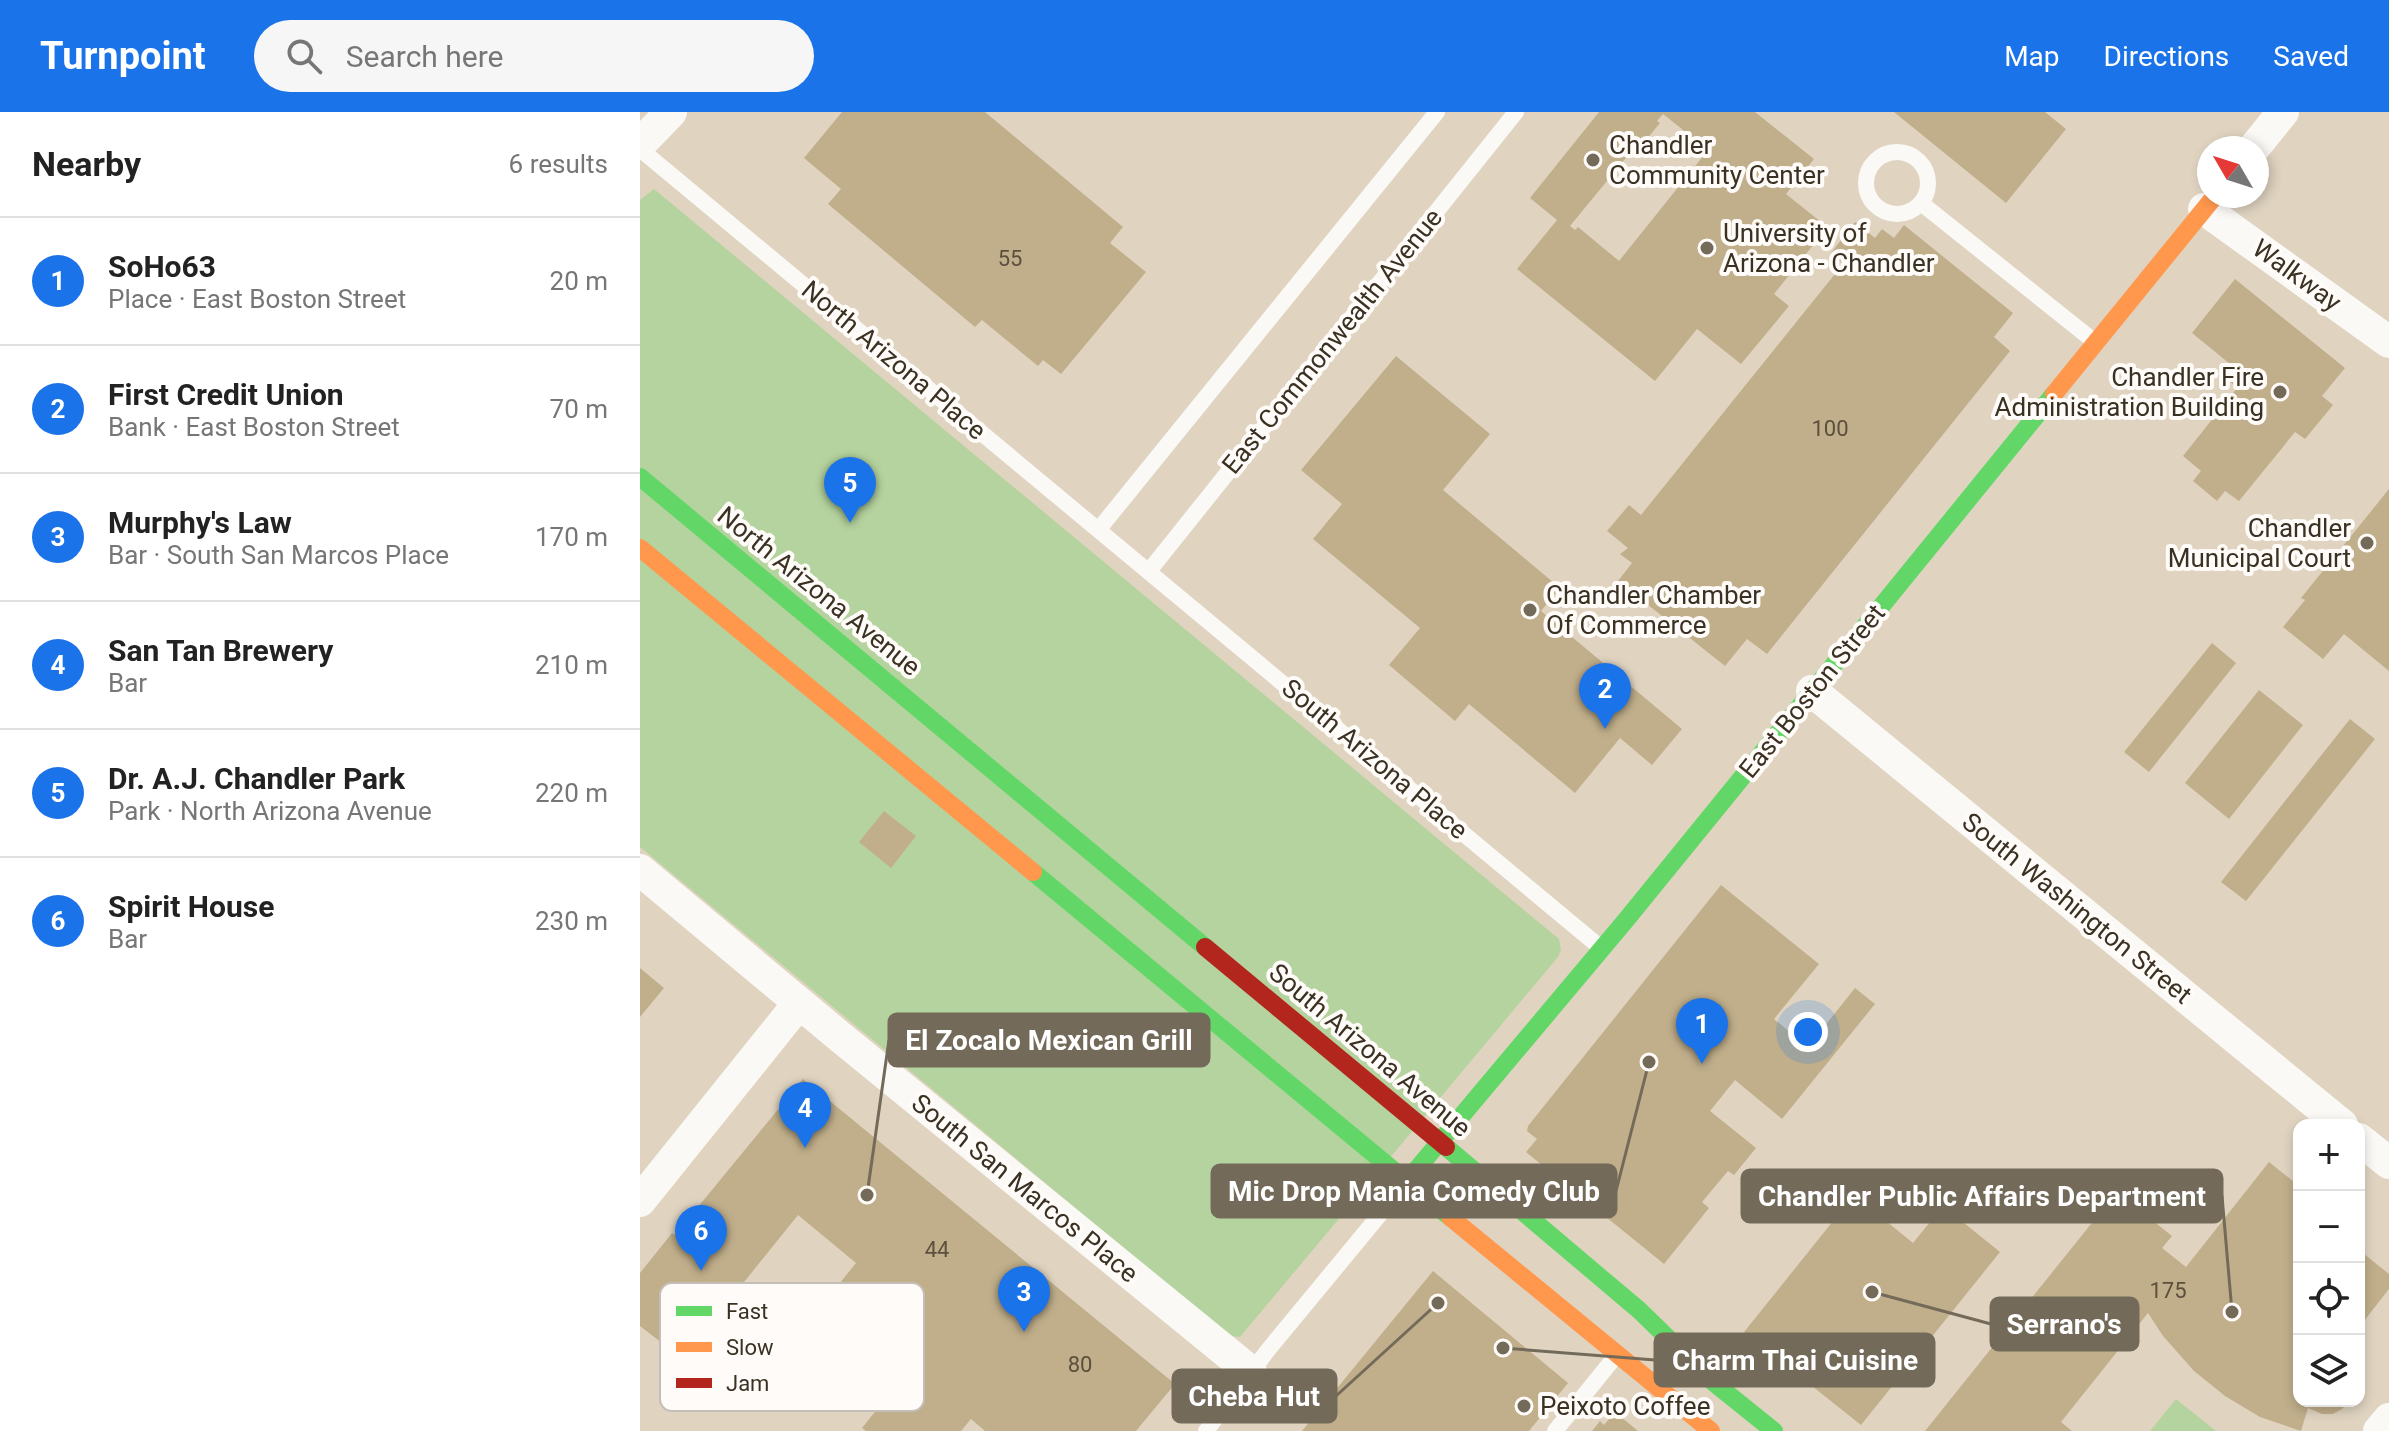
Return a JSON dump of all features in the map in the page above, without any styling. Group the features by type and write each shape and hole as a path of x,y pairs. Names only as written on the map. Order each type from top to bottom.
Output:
{"main road":[{"name":"East Boston Street","path":"1406,1182 1601,949 2206,208"},
{"name":"North Arizona Avenue","path":"640,477 966,745"},
{"path":"640,548 1711,1431"},
{"name":"South Arizona Avenue","path":"966,745 1639,1310 1713,1382 1774,1431"}],"street":[{"path":"640,146 671,112"},
{"path":"2264,136 2283,112"},
{"name":"Walkway","path":"2216,208 2389,342"},
{"name":"South Washington Street","path":"1812,691 2335,1119"},
{"name":"South San Marcos Place","path":"640,870 1251,1372"},
{"path":"640,1201 799,1003"},
{"path":"2365,1144 2389,1163"},
{"path":"2379,1431 2389,1419"}],"lane":[{"path":"1099,529 1437,112"},
{"name":"East Commonwealth Avenue","path":"1149,571 1516,112"},
{"name":"North Arizona Place","path":"640,146 1149,571"},
{"path":"1921,203 2095,342"},
{"name":"South Arizona Place","path":"1149,571 1601,949"},
{"path":"1206,1431 1406,1182"},
{"path":"1555,1431 1616,1355"}],"green space":[{"path":"654,189 1559,939 1561,950 1558,957 1240,1337 1230,1336 640,847 640,200"},
{"path":"2176,1399 2216,1431 2150,1431"}],"building":[{"path":"842,112 985,112 1123,227 1110,243 1146,272 1061,374 1043,360 1038,366 982,320 975,327 828,204 841,189 804,158"},
{"path":"1599,112 1755,112 1814,159 1786,194 1821,222 1812,234 1818,239 1774,294 1789,306 1741,364 1697,329 1655,381 1517,269 1557,220 1530,198","holes":["1663,114 1708,150 1619,261 1578,227 1575,230 1570,226 1630,153 1633,156 1660,123 1657,121"]},
{"path":"1894,112 2045,112 2066,129 2006,203"},
{"path":"1855,222 1875,238 1882,229 1894,238 1904,225 2013,313 1994,337 2010,351 1767,654 1747,639 1725,666 1618,581 1632,563 1620,554 1628,548 1607,531 1629,505 1641,515 1843,264 1831,253"},
{"name":"Chandler Fire Administration Building","path":"2235,279 2345,368 2322,396 2333,405 2305,439 2295,432 2239,501 2225,491 2217,501 2193,481 2201,471 2183,456 2237,388 2227,379 2235,368 2192,333"},
{"path":"1396,356 1490,434 1443,490 1560,588 1541,611 1682,729 1652,765 1620,738 1575,793 1469,704 1455,721 1389,665 1420,628 1313,539 1342,504 1301,470"},
{"name":"Chandler Municipal Court","path":"2389,489 2389,671 2344,634 2323,659 2283,627 2305,600 2301,598"},
{"path":"2212,643 2236,663 2149,772 2124,752"},
{"path":"2259,690 2303,725 2229,819 2185,783"},
{"path":"2350,719 2375,739 2246,901 2221,882"},
{"path":"884,811 916,836 891,868 859,842"},
{"path":"1721,885 1819,964 1774,1019 1808,1047 1855,988 1875,1004 1782,1119 1735,1080 1710,1111 1756,1148 1734,1175 1728,1171 1702,1202 1709,1208 1664,1264 1526,1152 1537,1139 1527,1131"},
{"path":"640,968 664,988 640,1017"},
{"path":"803,1079 1175,1384 1136,1431 985,1431 971,1419 961,1431 866,1431 862,1428 876,1411 924,1411 924,1283 840,1283 856,1263 798,1215 743,1283 660,1283 660,1341 640,1326 640,1273 672,1233 675,1235"},
{"path":"2269,1162 2293,1181 2293,1407 2344,1407 2333,1414 2322,1414 2308,1408 2301,1431 2260,1417 2225,1396 2194,1371 2163,1336 2148,1313 2061,1422 2072,1431 1925,1431 2107,1204 2112,1208 2122,1196 2172,1236 2162,1248 2186,1267"},
{"path":"1854,1195 1913,1243 1943,1206 2000,1252 1861,1425 1744,1332"},
{"path":"2365,1255 2389,1274 2389,1289 2365,1320"},
{"path":"1433,1271 1568,1383 1529,1431 1302,1431"},
{"path":"1615,1412 1638,1431 1592,1431 1600,1421 1604,1425"}],"traffic: fast":[{"path":"1406,1182 1626,920 2054,394"},
{"path":"640,477 1205,947"},
{"path":"1033,872 1450,1217"},
{"path":"1446,1147 1639,1310 1713,1382 1774,1431"}],"traffic: slow":[{"path":"2054,394 2205,208"},
{"path":"640,548 1033,872"},
{"path":"1450,1217 1711,1431"}],"traffic: jam":[{"path":"1205,947 1446,1147"}],"place":[{"name":"Chandler Community Center","path":"1593,160"},
{"name":"University of Arizona - Chandler","path":"1707,248"},
{"name":"Chandler Fire Administration Building","path":"2280,392"},
{"name":"Dr. A.J. Chandler Park","path":"850,523"},
{"name":"Chandler Municipal Court","path":"2367,543"},
{"name":"Chandler Chamber Of Commerce","path":"1530,610"},
{"name":"First Credit Union","path":"1605,729"},
{"name":"Mic Drop Mania Comedy Club","path":"1649,1062"},
{"name":"SoHo63","path":"1702,1064"},
{"name":"San Tan Brewery","path":"805,1148"},
{"name":"El Zocalo Mexican Grill","path":"867,1195"},
{"name":"Spirit House","path":"701,1271"},
{"name":"Serrano's","path":"1872,1292"},
{"name":"Cheba Hut","path":"1438,1303"},
{"name":"Chandler Public Affairs Department","path":"2232,1312"},
{"name":"Murphy's Law","path":"1024,1332"},
{"name":"Charm Thai Cuisine","path":"1503,1348"},
{"name":"Peixoto Coffee","path":"1524,1406"}]}
